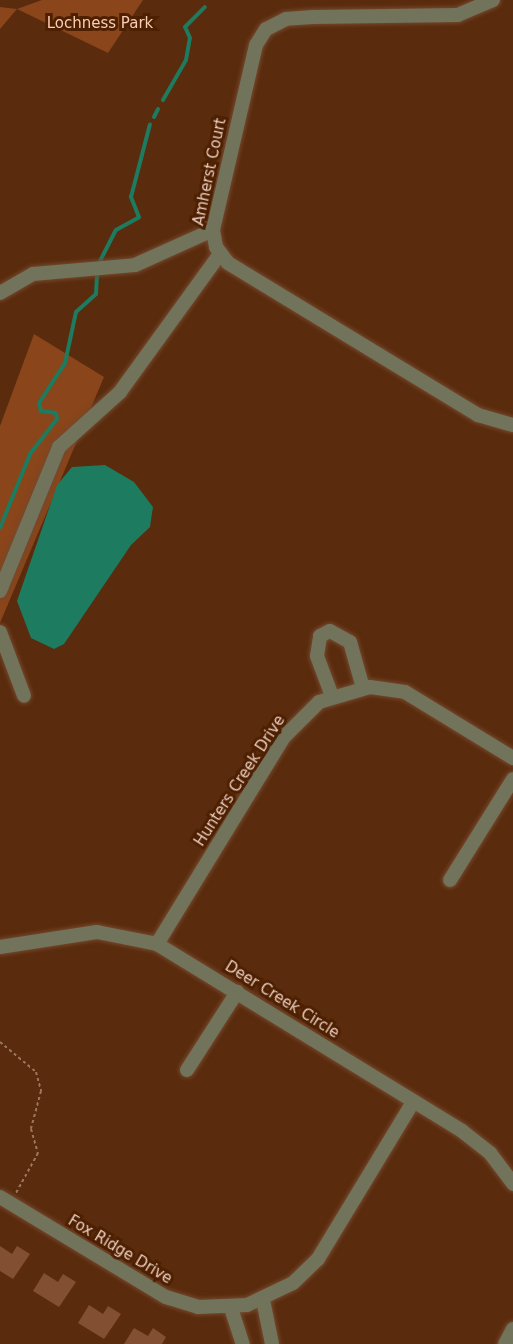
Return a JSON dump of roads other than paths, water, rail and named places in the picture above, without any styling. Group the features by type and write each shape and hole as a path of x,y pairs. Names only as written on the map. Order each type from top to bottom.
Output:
{"street":[{"name":"Amherst Court","path":"220,255 213,230 256,45 266,29 286,19 458,15 493,0"},
{"path":"0,293 33,274 135,265 213,230"},
{"path":"0,591 59,447 120,392 220,255 478,415 513,425"},
{"path":"332,696 317,656 320,636 330,631 350,642 363,688"},
{"path":"0,632 24,696"},
{"name":"Hunters Creek Drive","path":"157,944 283,738 332,696 363,688 405,692 513,758"},
{"path":"450,880 513,779"},
{"name":"Deer Creek Circle","path":"0,947 97,932 157,944 480,1144 513,1184"},
{"path":"186,1070 237,992"},
{"name":"Fox Ridge Drive","path":"5,1199 166,1297 198,1308 231,1308 263,1300 293,1283 318,1258 413,1102"},
{"path":"263,1300 272,1344"},
{"path":"231,1308 243,1344"}],"waterway":[{"path":"163,100 186,60 190,38 185,27 205,7"},
{"path":"154,117 158,109"},
{"path":"98,265 116,230 139,217 131,197 150,124"},
{"path":"0,528 30,454 57,419 56,413 41,411 39,403 65,363 76,312 96,294 97,275"}],"park label":[{"name":"Lochness Park","path":"100,24"}]}
